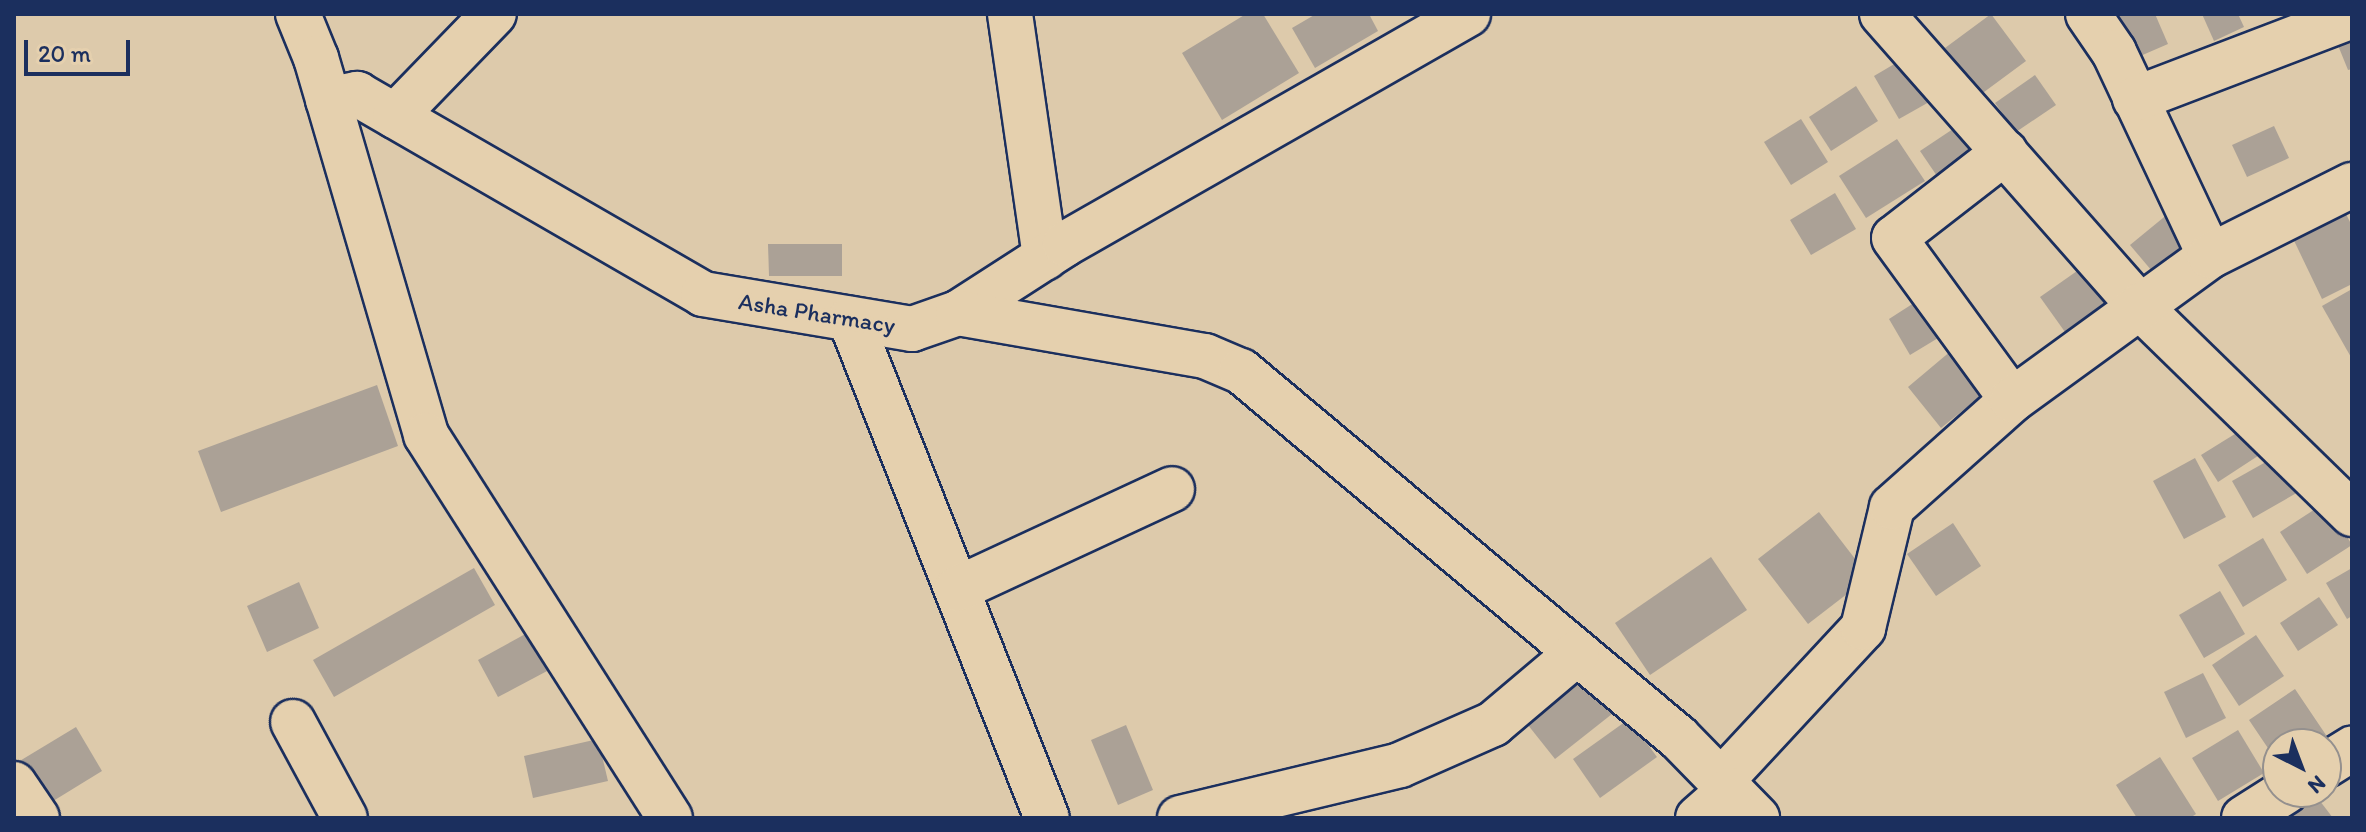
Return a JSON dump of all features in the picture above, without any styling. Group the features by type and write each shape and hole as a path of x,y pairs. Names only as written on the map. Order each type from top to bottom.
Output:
{"street":[{"path":"298,14 328,100 426,435 670,818"},
{"path":"395,116 494,14"},
{"path":"1010,14 1045,257"},
{"name":"Asha Pharmacy","path":"328,100 357,94 703,294 912,329 958,313 1045,257 1468,14"},
{"path":"1882,14 2139,306 2352,514"},
{"path":"2088,14 2114,52 2210,256"},
{"path":"2135,99 2352,16"},
{"path":"2005,152 1894,238 2012,400"},
{"path":"958,313 1205,356 1241,371 1679,738 1726,802 1863,628 1892,507 2012,400 2210,256 2352,185"},
{"path":"850,319 1047,818"},
{"path":"957,589 1172,489"},
{"path":"1180,818 1400,765 1493,724 1577,653"},
{"path":"293,722 345,818"},
{"path":"14,784 37,818"},
{"path":"2244,818 2262,807"}],"building":[{"path":"1246,14 1263,14 1299,73 1222,120 1182,53"},
{"path":"1316,14 1369,14 1378,31 1315,68 1292,28"},
{"path":"1991,14 2026,61 1980,95 1945,48"},
{"path":"2110,14 2155,14 2168,44 2131,60"},
{"path":"2202,14 2238,14 2244,27 2214,41"},
{"path":"2352,31 2352,69 2348,70 2335,38"},
{"path":"1913,53 1938,97 1899,119 1874,76"},
{"path":"2035,75 2056,105 2016,132 1995,103"},
{"path":"1856,86 1878,121 1831,151 1809,117"},
{"path":"1801,119 1828,162 1791,185 1764,142"},
{"path":"1962,123 1979,149 1937,176 1920,151"},
{"path":"2274,126 2289,158 2247,177 2232,145"},
{"path":"1897,139 1925,181 1866,218 1839,176"},
{"path":"1835,193 1856,229 1811,255 1790,220"},
{"path":"2339,200 2352,226 2352,284 2322,299 2287,226"},
{"path":"2169,213 2195,245 2157,277 2130,245"},
{"path":"768,244 842,244 842,276 769,276"},
{"path":"2087,264 2117,306 2070,339 2040,297"},
{"path":"2352,289 2352,359 2322,306"},
{"path":"1931,292 1953,329 1910,355 1889,319"},
{"path":"1958,345 1992,387 1941,428 1908,387"},
{"path":"377,385 398,446 221,512 198,451"},
{"path":"2251,424 2267,450 2218,482 2201,455"},
{"path":"2280,454 2300,491 2253,518 2232,481"},
{"path":"2195,458 2226,517 2184,539 2153,481"},
{"path":"2326,502 2352,545 2307,574 2280,532"},
{"path":"1819,512 1869,577 1808,624 1758,559"},
{"path":"1953,523 1981,566 1936,596 1907,554"},
{"path":"2263,538 2287,580 2243,607 2218,565"},
{"path":"1711,557 1747,610 1650,675 1615,623"},
{"path":"474,568 495,605 334,697 313,660"},
{"path":"2352,568 2352,616 2347,619 2326,583"},
{"path":"299,582 319,628 267,652 247,606"},
{"path":"2220,591 2245,634 2204,658 2179,615"},
{"path":"2319,597 2338,625 2298,651 2280,623"},
{"path":"529,632 549,670 498,697 478,660"},
{"path":"2256,635 2284,676 2239,706 2212,665"},
{"path":"1573,665 1612,714 1555,759 1516,710"},
{"path":"2203,673 2226,718 2186,738 2164,692"},
{"path":"2295,689 2321,728 2262,728 2262,739 2249,720"},
{"path":"1629,719 1657,757 1600,798 1573,759"},
{"path":"1126,725 1153,790 1118,805 1091,740"},
{"path":"76,727 102,771 45,806 18,762"},
{"path":"2238,730 2262,774 2218,801 2192,758"},
{"path":"598,739 608,781 533,798 524,756"},
{"path":"2160,757 2196,814 2190,818 2137,818 2116,785"},
{"path":"2282,808 2325,808 2333,818 2274,818"}]}
